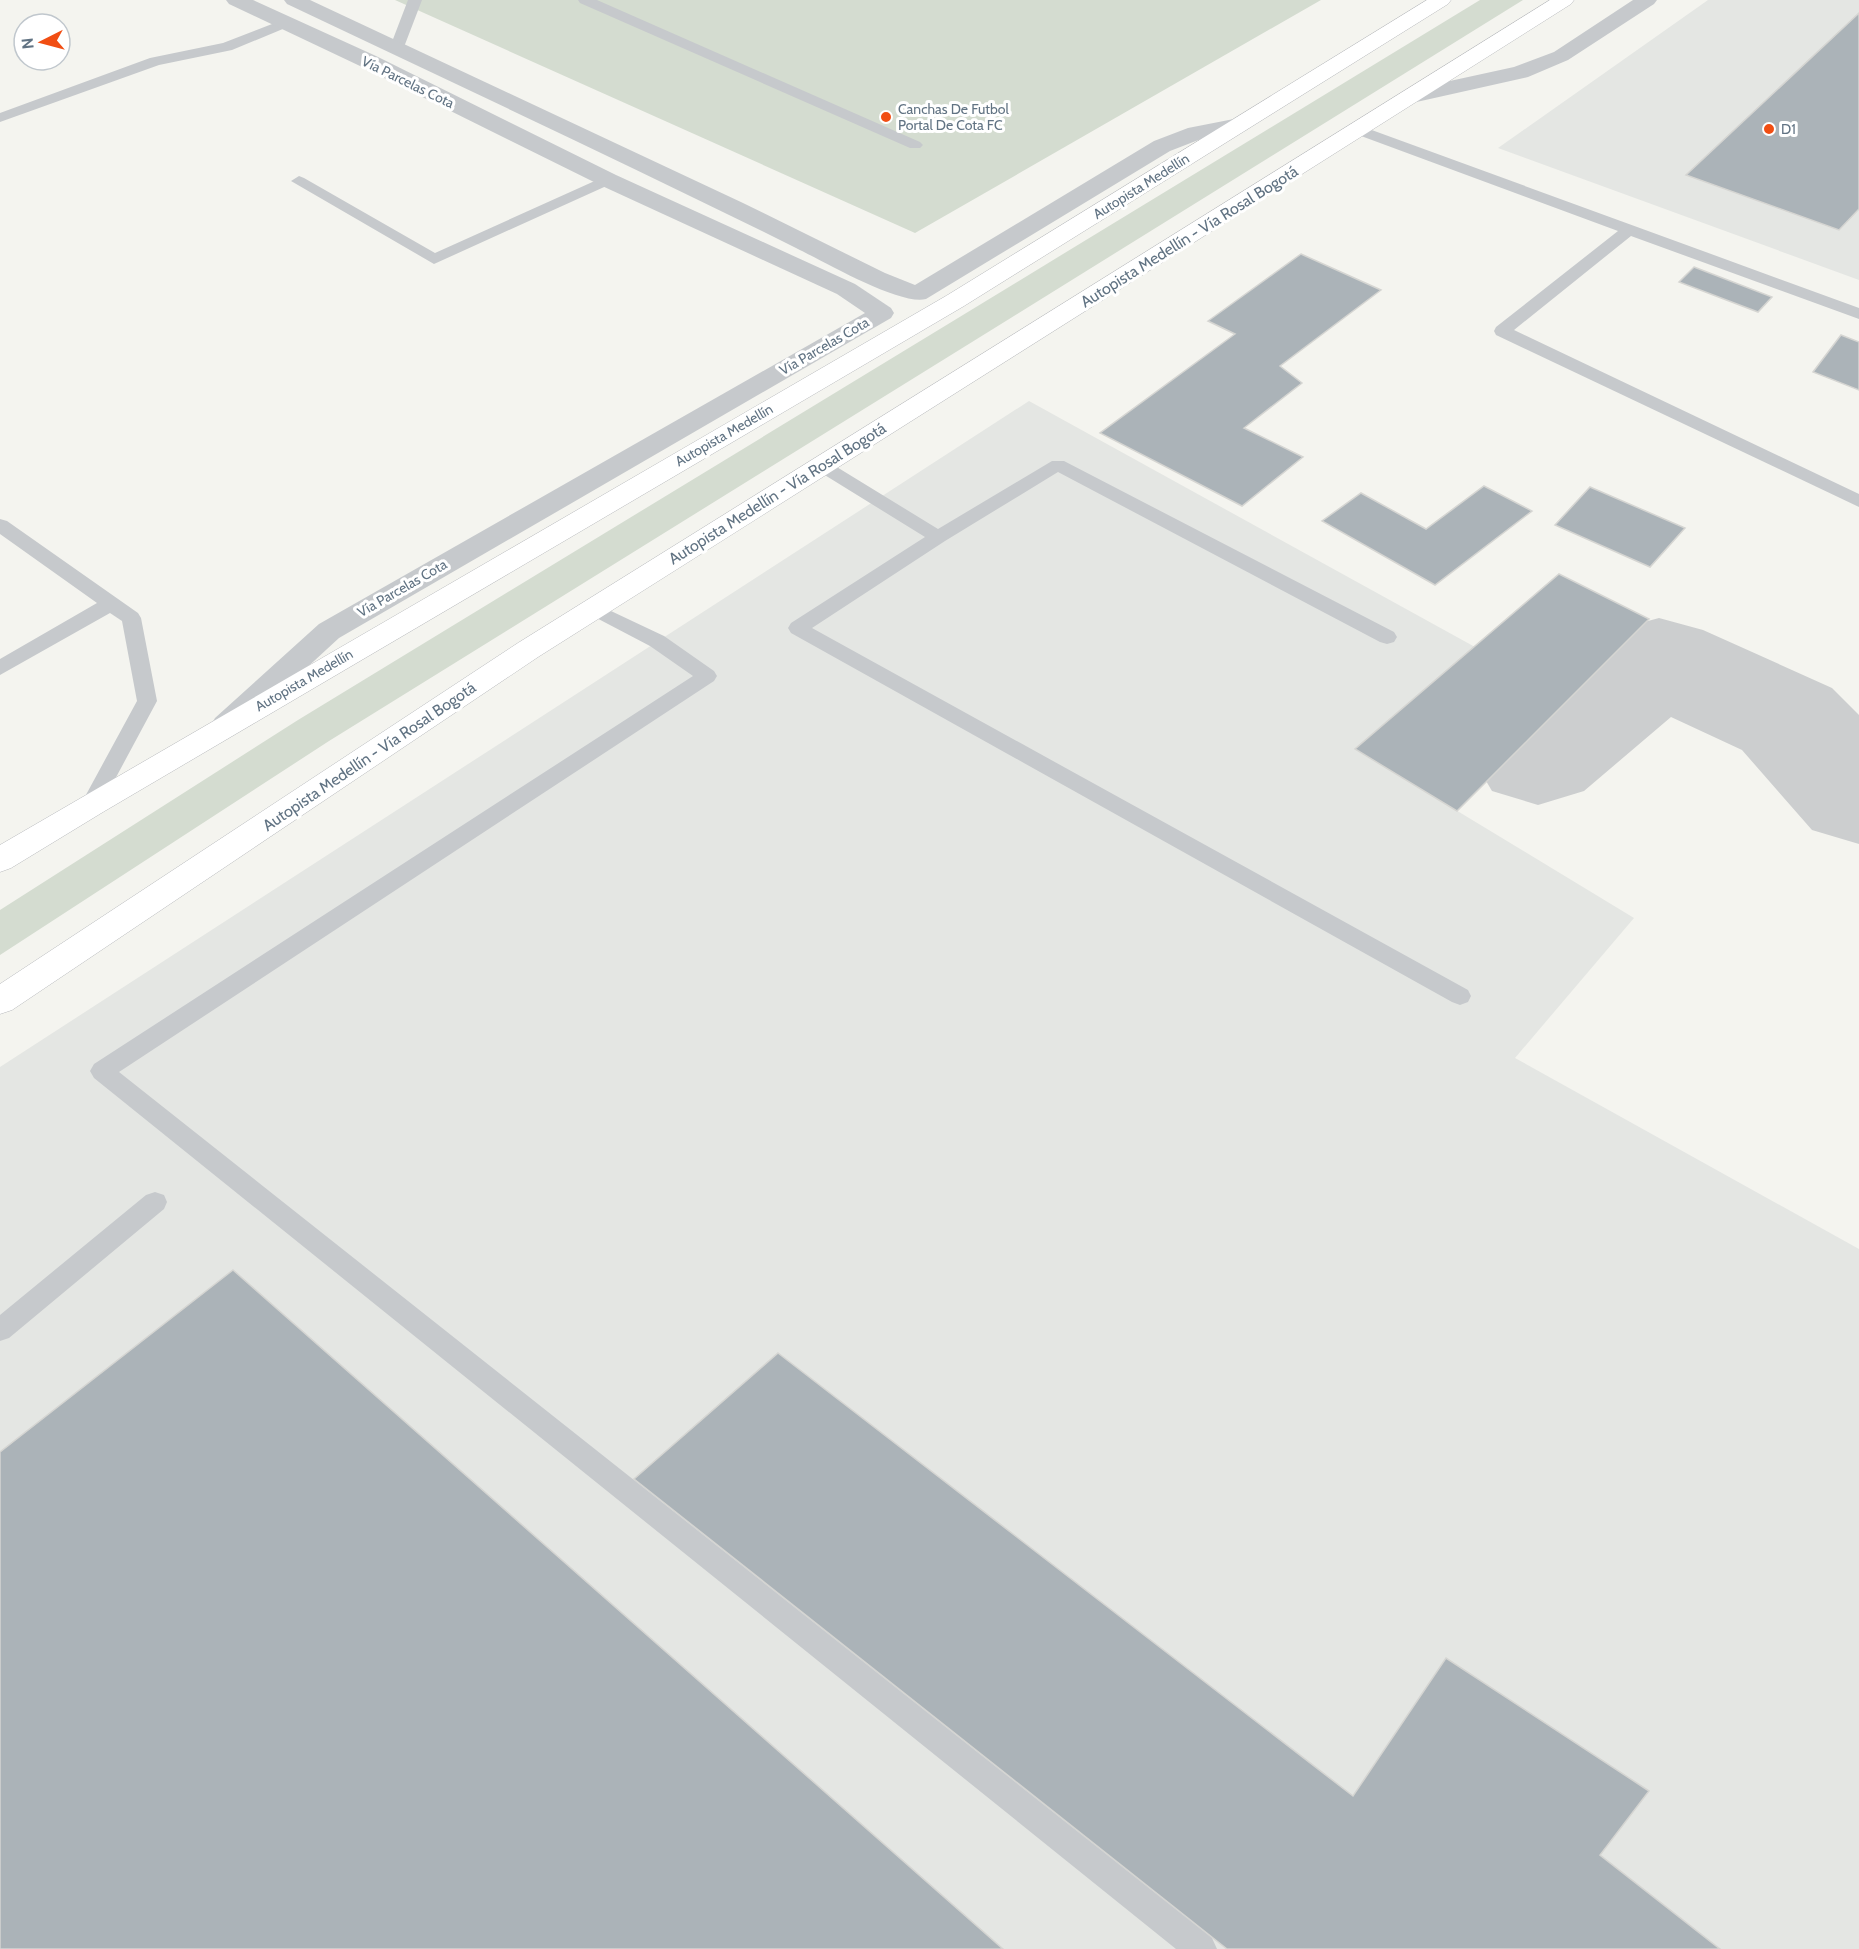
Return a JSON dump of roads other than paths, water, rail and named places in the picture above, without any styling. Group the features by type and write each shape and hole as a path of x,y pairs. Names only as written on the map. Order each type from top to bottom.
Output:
{"highway":[{"name":"Autopista Medellín","path":"0,860 92,804 955,301 1441,0"},
{"name":"Autopista Medellín - Vía Rosal Bogotá","path":"0,1001 594,609 1564,0"}],"street":[{"name":"Vía Parcelas Cota","path":"224,727 329,631 882,313 846,289 608,180 236,0"},
{"name":"Vía Parcelas Cota","path":"294,0 397,47 876,278 917,294"},
{"path":"1412,96 1520,72 1561,56 1647,0"},
{"path":"882,313 1162,146 1196,133 1239,125"}],"lane":[{"path":"397,47 415,0"},
{"path":"585,0 915,146"},
{"path":"0,118 154,61 227,46 285,23"},
{"path":"1358,130 1859,314"},
{"path":"299,181 434,259 608,180"},
{"path":"1630,230 1502,331 1859,501"},
{"path":"822,465 938,537"},
{"path":"1387,637 1058,465 938,537 798,628 1460,996"},
{"path":"0,525 131,618 147,701 92,804"},
{"path":"0,668 111,604"},
{"path":"594,609 657,641 707,676 102,1071 1201,1949"},
{"path":"0,1330 155,1202"}],"place":[{"name":"Canchas De Futbol Portal De Cota FC","path":"886,117"},
{"name":"D1","path":"1769,129"}]}
